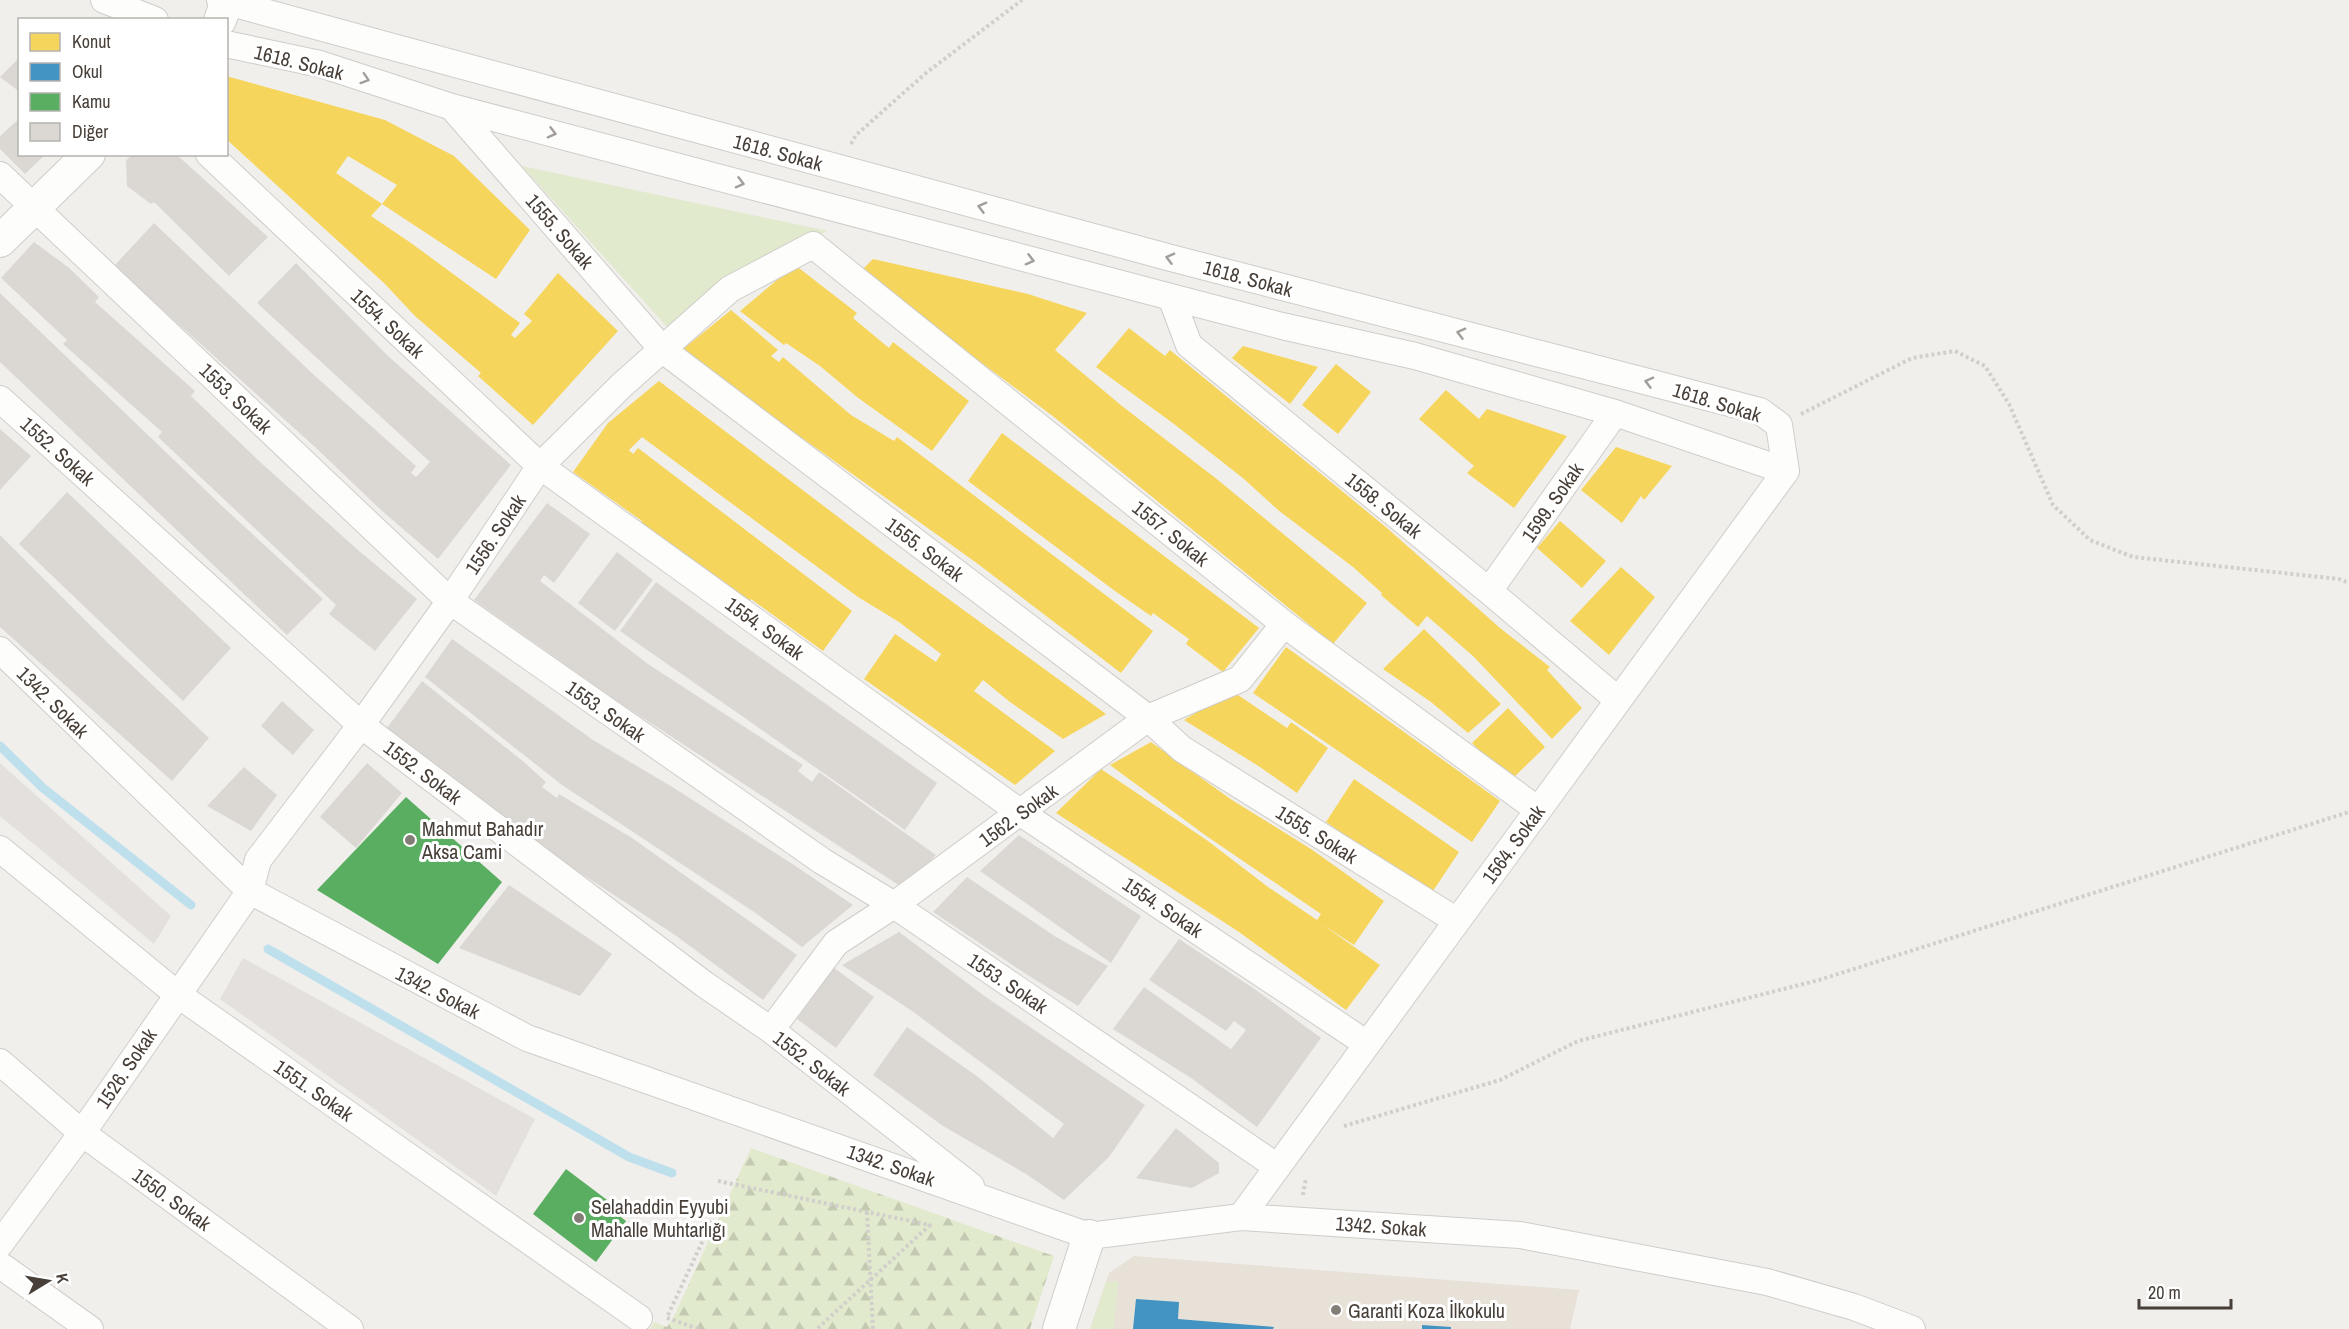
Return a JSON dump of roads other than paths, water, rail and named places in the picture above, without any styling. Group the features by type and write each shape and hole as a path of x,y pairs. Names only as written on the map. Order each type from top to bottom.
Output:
{"street":[{"path":"104,0 150,18"},
{"name":"1618. Sokak","path":"222,7 1760,411 1779,425 1785,471 1615,413 1415,356 1282,326 1170,297 452,107 320,64 228,44"},
{"name":"1555. Sokak","path":"452,107 663,350 1148,718 1182,749 1457,921"},
{"path":"0,241 87,156"},
{"name":"1554. Sokak","path":"211,156 540,466 1021,813 1367,1044"},
{"name":"1553. Sokak","path":"0,175 450,601 822,861 894,905 1276,1166"},
{"name":"1556. Sokak","path":"250,891 258,860 361,725 450,601 540,466 608,399 730,289 813,245"},
{"name":"1557. Sokak","path":"813,245 1284,624 1538,810"},
{"name":"1558. Sokak","path":"1170,297 1189,345 1618,700"},
{"name":"1552. Sokak","path":"0,399 361,725 704,984 771,1030 988,1199"},
{"name":"1599. Sokak","path":"1489,591 1615,413"},
{"name":"1564. Sokak","path":"1241,1216 1785,471"},
{"name":"1562. Sokak","path":"771,1030 836,943 894,905 1148,718 1240,679 1284,624"},
{"name":"1342. Sokak","path":"0,650 250,891 310,925 527,1038 1089,1236 1241,1216 1520,1235 1767,1282 1854,1307 1912,1329"},
{"name":"1551. Sokak","path":"0,849 177,994 639,1318"},
{"name":"1526. Sokak","path":"0,1244 82,1133 250,891"},
{"name":"1550. Sokak","path":"0,1062 82,1133 350,1329"},
{"path":"1059,1329 1089,1236"},
{"path":"0,1265 90,1329"}],"waterway":[{"path":"0,746 43,788 191,905"},
{"path":"268,949 629,1157 672,1173"}],"place":[{"name":"Mahmut Bahadır Aksa Cami","path":"410,840"},
{"name":"Selahaddin Eyyubi Mahalle Muhtarlığı","path":"579,1218"},
{"name":"Garanti Koza İlkokulu","path":"1336,1310"}]}
